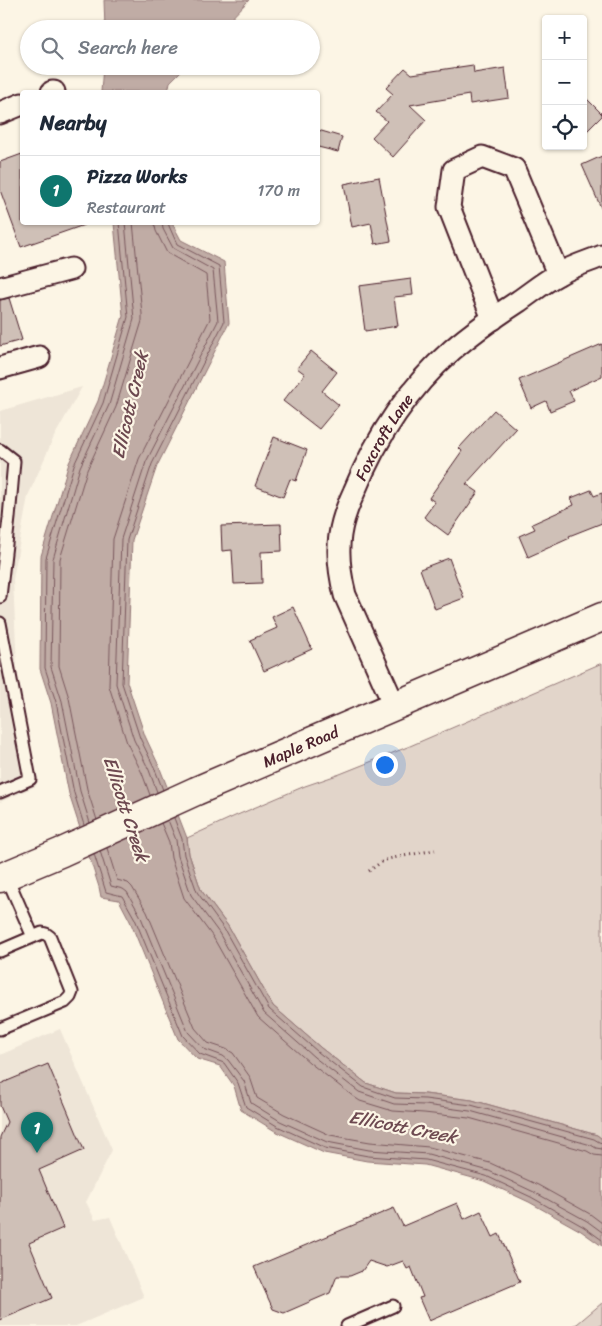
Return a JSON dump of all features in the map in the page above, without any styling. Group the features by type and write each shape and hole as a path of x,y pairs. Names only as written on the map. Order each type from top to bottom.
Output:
{"main road":[{"name":"Maple Road","path":"3,876 62,852 196,791 394,705 602,617"}],"street":[{"path":"0,113 20,105"},
{"path":"493,319 449,206 454,170 482,157 514,169 558,274"},
{"name":"Foxcroft Lane","path":"394,705 345,594 342,582 339,560 340,534 347,509 361,473 379,439 400,407 425,377 452,350 558,274 602,256"},
{"path":"0,288 71,269"},
{"path":"0,368 38,357"}],"lane":[{"path":"0,450 14,462 0,596"},
{"path":"0,622 30,780 0,792"},
{"path":"3,876 33,937"},
{"path":"0,951 42,933 46,934 50,937 72,992 65,1002 0,1030"},
{"path":"346,1326 393,1306"}],"path":[{"path":"369,872 388,859 435,850"}],"shaded area":[{"path":"82,387 54,437 28,496 13,579 18,690 36,786 0,802 0,411"},
{"path":"602,663 602,1139 597,1135 472,1100 425,1094 396,1093 366,1083 321,1048 273,1006 228,926 201,890 189,854 187,838 305,786 410,746"},
{"path":"60,1029 112,1150 86,1202 95,1220 110,1217 144,1297 76,1326 0,1326 0,1055"},
{"path":"602,1303 602,1326 571,1326 577,1324"}],"water":[{"path":"104,0 249,0 230,20 105,20"},
{"path":"102,75 177,75 170,82 168,90 101,90"},
{"name":"Ellicott Creek","path":"114,225 173,225 181,240 224,262 229,323 157,466 132,540 127,682 145,736 159,766 187,838 189,854 201,890 228,926 273,1006 321,1048 366,1083 396,1093 425,1094 472,1100 597,1135 602,1139 602,1246 581,1231 529,1202 484,1181 425,1165 367,1161 324,1153 275,1131 241,1110 234,1086 220,1066 197,1059 178,1039 130,921 119,900 101,897 69,794 51,703 40,669 41,556 69,463 98,401 123,316"}],"building":[{"path":"473,65 474,73 505,68 509,98 470,104 469,95 410,105 426,120 393,157 372,137 387,121 376,112 393,94 386,88 405,68 412,74"},
{"path":"587,99 602,114 587,131"},
{"path":"320,131 342,137 338,152 320,148"},
{"path":"20,155 20,225 84,225 21,247 0,190 0,162"},
{"path":"602,156 602,210 582,165"},
{"path":"379,177 391,241 375,244 371,223 352,227 344,184"},
{"path":"411,279 413,295 394,297 398,326 365,331 359,286"},
{"path":"9,298 22,340 0,346 0,300"},
{"path":"602,344 602,376 569,391 574,401 550,411 546,401 531,408 519,380"},
{"path":"311,351 337,372 322,391 339,405 319,429 283,401 305,374 297,368"},
{"path":"494,410 516,429 466,484 478,492 448,535 424,517 435,502 429,498 462,451 459,448"},
{"path":"274,437 307,450 296,481 290,479 283,497 255,486"},
{"path":"591,490 594,496 602,493 602,523 569,536 570,538 528,557 519,536 535,529 532,524 574,505 571,498"},
{"path":"281,524 282,551 261,552 262,583 234,584 232,550 222,551 221,526"},
{"path":"449,558 464,598 435,609 420,569"},
{"path":"293,607 312,649 264,671 250,640 277,628 272,617"},
{"path":"48,1064 84,1150 39,1170 63,1228 29,1243 52,1298 0,1320 0,1137 7,1122 0,1106 0,1084"},
{"path":"457,1203 464,1219 481,1211 493,1237 499,1234 520,1282 429,1321 419,1298 423,1297 411,1267 407,1269 403,1261 387,1267 369,1261 362,1271 350,1276 337,1276 330,1293 284,1313 273,1309 254,1267 394,1208 403,1226"}],"place":[{"name":"Pizza Works","path":"37,1153"}]}
